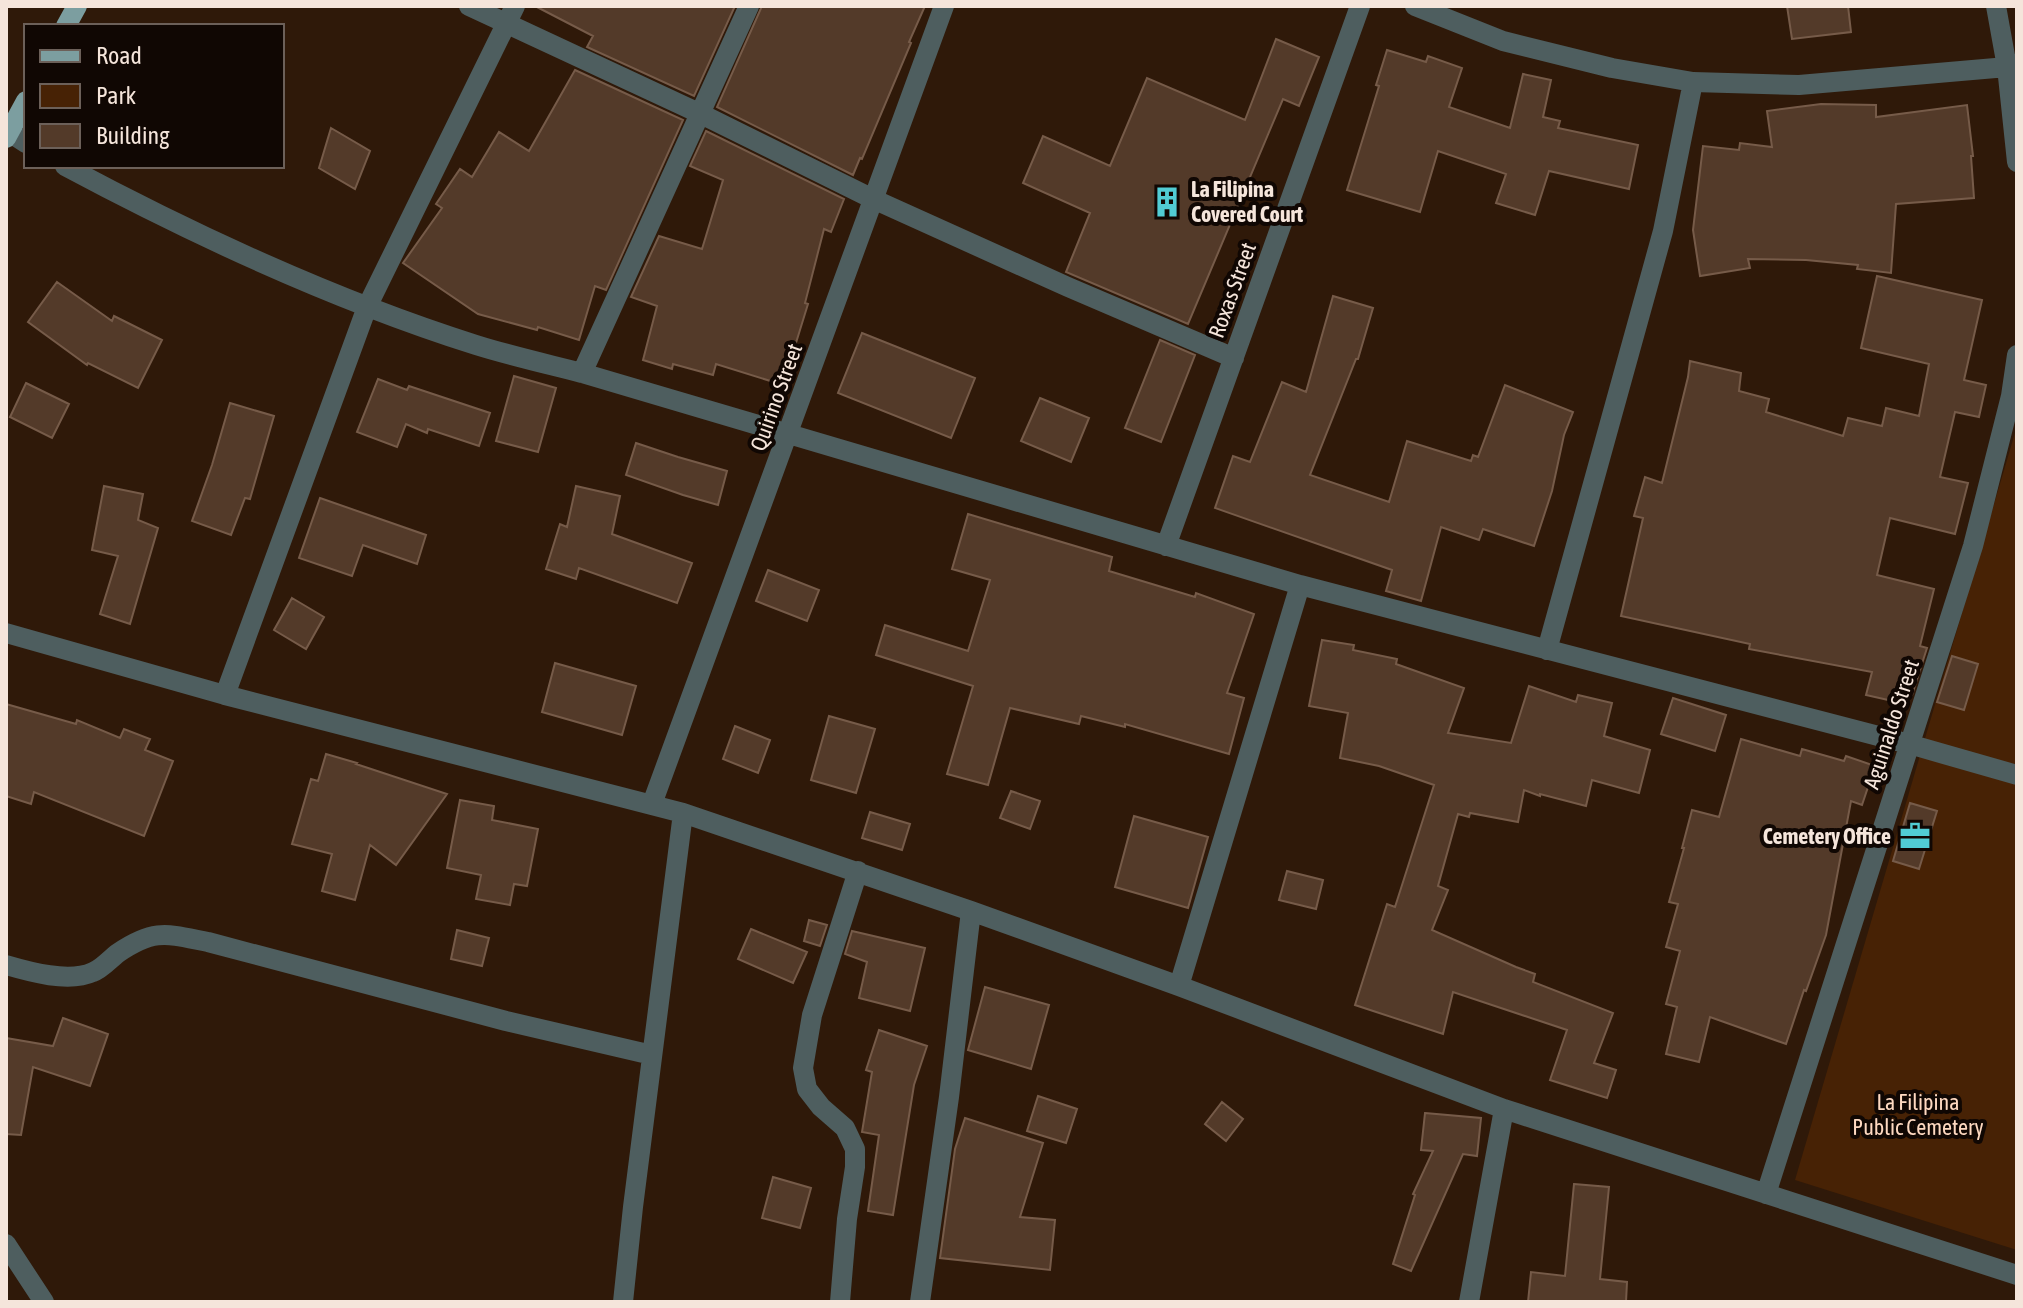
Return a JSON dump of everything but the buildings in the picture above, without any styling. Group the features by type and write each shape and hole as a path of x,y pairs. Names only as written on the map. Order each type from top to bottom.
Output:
{"main road":[{"path":"67,24 77,6"},
{"path":"12,136 24,106"}],"street":[{"path":"469,6 511,15 873,199 1234,358"},
{"path":"582,373 749,6"},
{"name":"Quirino Street","path":"652,804 944,6"},
{"name":"Roxas Street","path":"1166,546 1360,6"},
{"path":"1415,6 1503,41 1612,68 1693,82 1799,85 2012,65"},
{"path":"1996,6 2012,65 2017,162"},
{"path":"225,695 367,307 511,15"},
{"path":"1547,650 1663,231 1693,82"},
{"path":"69,168 148,211 367,307 477,345 582,373 1300,585 2017,775"},
{"name":"Aguinaldo Street","path":"1766,1194 1973,546 2011,396 2017,355"},
{"path":"1179,986 1300,585"},
{"path":"6,633 225,695 683,813 971,911 1504,1109 2017,1275"},
{"path":"623,1302 683,813"},
{"path":"840,1302 855,1149 845,1128 821,1107 807,1089 803,1068 812,1015 858,871"},
{"path":"920,1302 971,911"},
{"path":"6,965 67,977 93,972 138,940 166,934 652,1055"},
{"path":"1469,1302 1504,1109"},
{"path":"6,1244 44,1302"}],"green space":[{"name":"La Filipina Public Cemetery","path":"2017,426 2017,1250 1795,1180"}],"place":[{"name":"La Filipina Covered Court","path":"1167,202"},
{"name":"Cemetery Office","path":"1915,836"}]}
